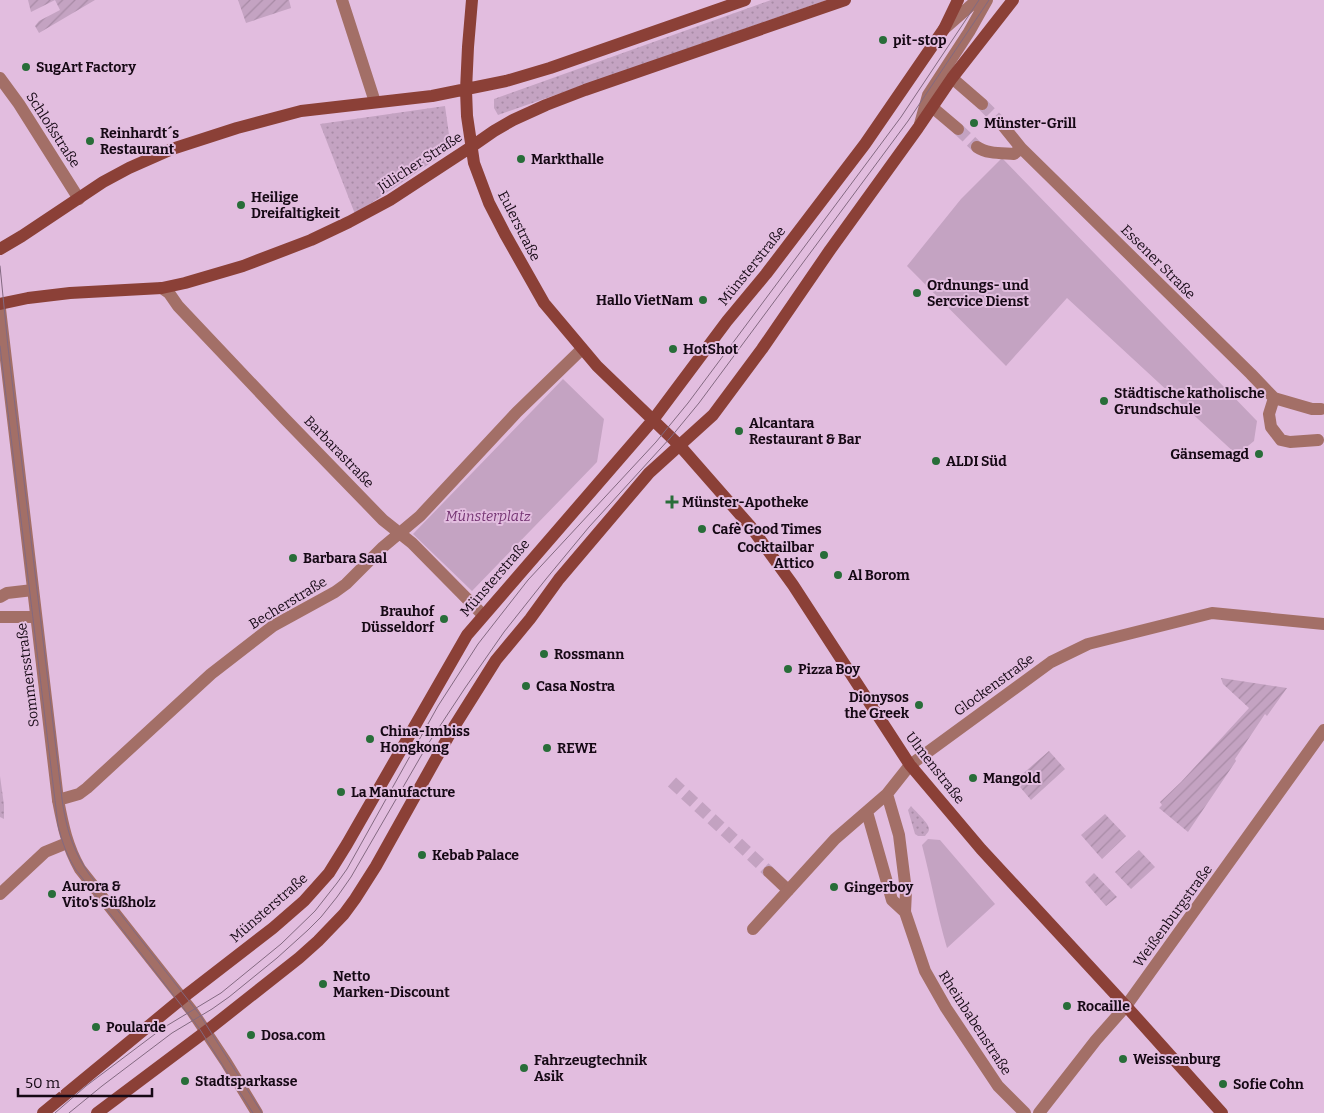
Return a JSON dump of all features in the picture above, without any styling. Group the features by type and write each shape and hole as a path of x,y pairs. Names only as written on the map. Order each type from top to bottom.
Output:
{"main road":[{"name":"Eulerstraße","path":"472,0 466,90 467,116 474,163 489,203 544,303 582,349 653,420"},
{"path":"0,249 103,182 172,149 237,128 301,111 432,96 506,81 550,68 745,0"},
{"name":"Jülicher Straße","path":"0,304 28,298 70,293 162,288 243,266 311,240 390,200 513,120 585,90 845,0"},
{"name":"Münsterstraße","path":"43,1113 182,999 273,928 304,901 329,873 348,844 467,635 653,420 727,321 766,274 865,144 944,29 958,0"},
{"path":"97,1113 206,1031 318,941 344,914 376,866 452,730 496,660 530,619 559,579 649,473 713,415 762,349 952,78 1013,0"},
{"name":"Ulmenstraße","path":"653,420 680,446 751,527 793,585 910,764 982,849 1222,1113"}],"street":[{"path":"342,0 375,102"},
{"name":"Münsterstraße","path":"944,29 977,0"},
{"path":"918,128 928,95 969,32 987,0"},
{"name":"Schloßstraße","path":"0,78 19,104 79,199"},
{"path":"952,78 982,104"},
{"path":"932,107 958,129"},
{"name":"Essener Straße","path":"1000,122 1021,148 1274,398"},
{"path":"977,147 990,152 1014,154 1021,148"},
{"path":"178,306 180,288 185,283"},
{"name":"Barbarastraße","path":"162,288 169,292 178,306 384,520 412,543 483,615"},
{"name":"Sommersstraße","path":"0,309 63,830 72,856 80,869 206,1031 257,1113"},
{"name":"Becherstraße","path":"58,800 79,794 87,788 211,674 273,626 346,584 383,547 420,516 517,412 582,349"},
{"path":"1318,440 1290,442 1281,440 1272,427 1269,414 1274,398 1320,409"},
{"path":"0,597 7,593 33,590"},
{"name":"Glockenstraße","path":"753,928 835,839 887,794 910,764 1051,662 1088,644 1212,613 1324,624"},
{"path":"0,617 36,617"},
{"name":"Weißenburgstraße","path":"1039,1113 1096,1040 1126,1006 1324,730"},
{"name":"Rheinbabenstraße","path":"887,794 899,835 906,891 904,912 925,971 946,1008 998,1086 1024,1113"},
{"name":"Rheinbabenstraße","path":"867,812 892,900 904,912"},
{"path":"0,894 45,852 68,844"},
{"path":"769,872 788,890"}],"green space":[{"path":"28,0 55,0 31,12"},
{"path":"55,0 95,0 39,33 35,26 39,21 60,10"},
{"path":"238,0 289,0 291,8 246,23"},
{"path":"771,0 827,0 498,115 494,108 494,99"},
{"path":"445,106 451,149 355,214 320,124"},
{"path":"1002,158 1257,421 1254,441 1237,455 1067,298 1006,366 907,266 961,199"},
{"name":"Münsterplatz","path":"563,379 604,419 597,462 472,591 413,534"},
{"path":"1221,678 1287,688 1267,716 1265,714 1188,832 1159,808 1162,805 1160,802 1249,708 1223,684"},
{"path":"1049,751 1065,769 1031,800 1014,780"},
{"path":"0,776 4,805 4,819 0,817"},
{"path":"911,806 928,826 929,831 925,836 915,834 908,810"},
{"path":"1105,814 1126,836 1102,859 1081,835"},
{"path":"928,839 940,840 995,904 947,948 922,845"},
{"path":"1139,850 1155,867 1131,889 1115,872"},
{"path":"1094,873 1117,897 1106,906 1085,882"}],"tunnel":[{"path":"982,104 1000,122"},
{"path":"958,129 977,147"},
{"path":"672,782 769,872"}],"tram line":[{"path":"55,1113 86,1086 163,1028 221,993 281,944 315,911 347,869 438,706 478,644 528,580 656,442 688,403 901,117 979,0"},
{"path":"69,1113 172,1033 229,997 277,958 321,917 351,877 428,744 504,632 589,527 671,437 699,403 908,121 989,0"},
{"path":"0,266 62,799 71,838 78,856 89,874 200,1015 262,1113"},
{"path":"0,346 58,825 63,843 76,870 199,1028 253,1113"}],"place":[{"name":"pit-stop","path":"883,40"},
{"name":"SugArt Factory","path":"26,67"},
{"name":"Münster-Grill","path":"974,123"},
{"name":"Reinhardt´s Restaurant","path":"90,141"},
{"name":"Markthalle","path":"521,159"},
{"name":"Heilige Dreifaltigkeit","path":"241,205"},
{"name":"Ordnungs- und Sercvice Dienst","path":"917,293"},
{"name":"Hallo VietNam","path":"703,300"},
{"name":"HotShot","path":"673,349"},
{"name":"Städtische katholische Grundschule","path":"1104,401"},
{"name":"Alcantara Restaurant & Bar","path":"739,431"},
{"name":"Gänsemagd","path":"1259,454"},
{"name":"ALDI Süd","path":"936,461"},
{"name":"Münster-Apotheke","path":"672,502"},
{"name":"Cafè Good Times","path":"702,529"},
{"name":"Cocktailbar Attico","path":"824,555"},
{"name":"Barbara Saal","path":"293,558"},
{"name":"Al Borom","path":"838,575"},
{"name":"Brauhof Düsseldorf","path":"444,619"},
{"name":"Rossmann","path":"544,654"},
{"name":"Pizza Boy","path":"788,669"},
{"name":"Casa Nostra","path":"526,686"},
{"name":"Dionysos the Greek","path":"919,705"},
{"name":"China-Imbiss Hongkong","path":"370,739"},
{"name":"REWE","path":"547,748"},
{"name":"Mangold","path":"973,778"},
{"name":"La Manufacture","path":"341,792"},
{"name":"Kebab Palace","path":"422,855"},
{"name":"Gingerboy","path":"834,887"},
{"name":"Aurora & Vito's Süßholz","path":"52,894"},
{"name":"Netto Marken-Discount","path":"323,984"},
{"name":"Rocaille","path":"1067,1006"},
{"name":"Poularde","path":"96,1027"},
{"name":"Dosa.com","path":"251,1035"},
{"name":"Weissenburg","path":"1123,1059"},
{"name":"Fahrzeugtechnik Asik","path":"524,1068"},
{"name":"Stadtsparkasse","path":"185,1081"},
{"name":"Sofie Cohn","path":"1223,1084"}]}
